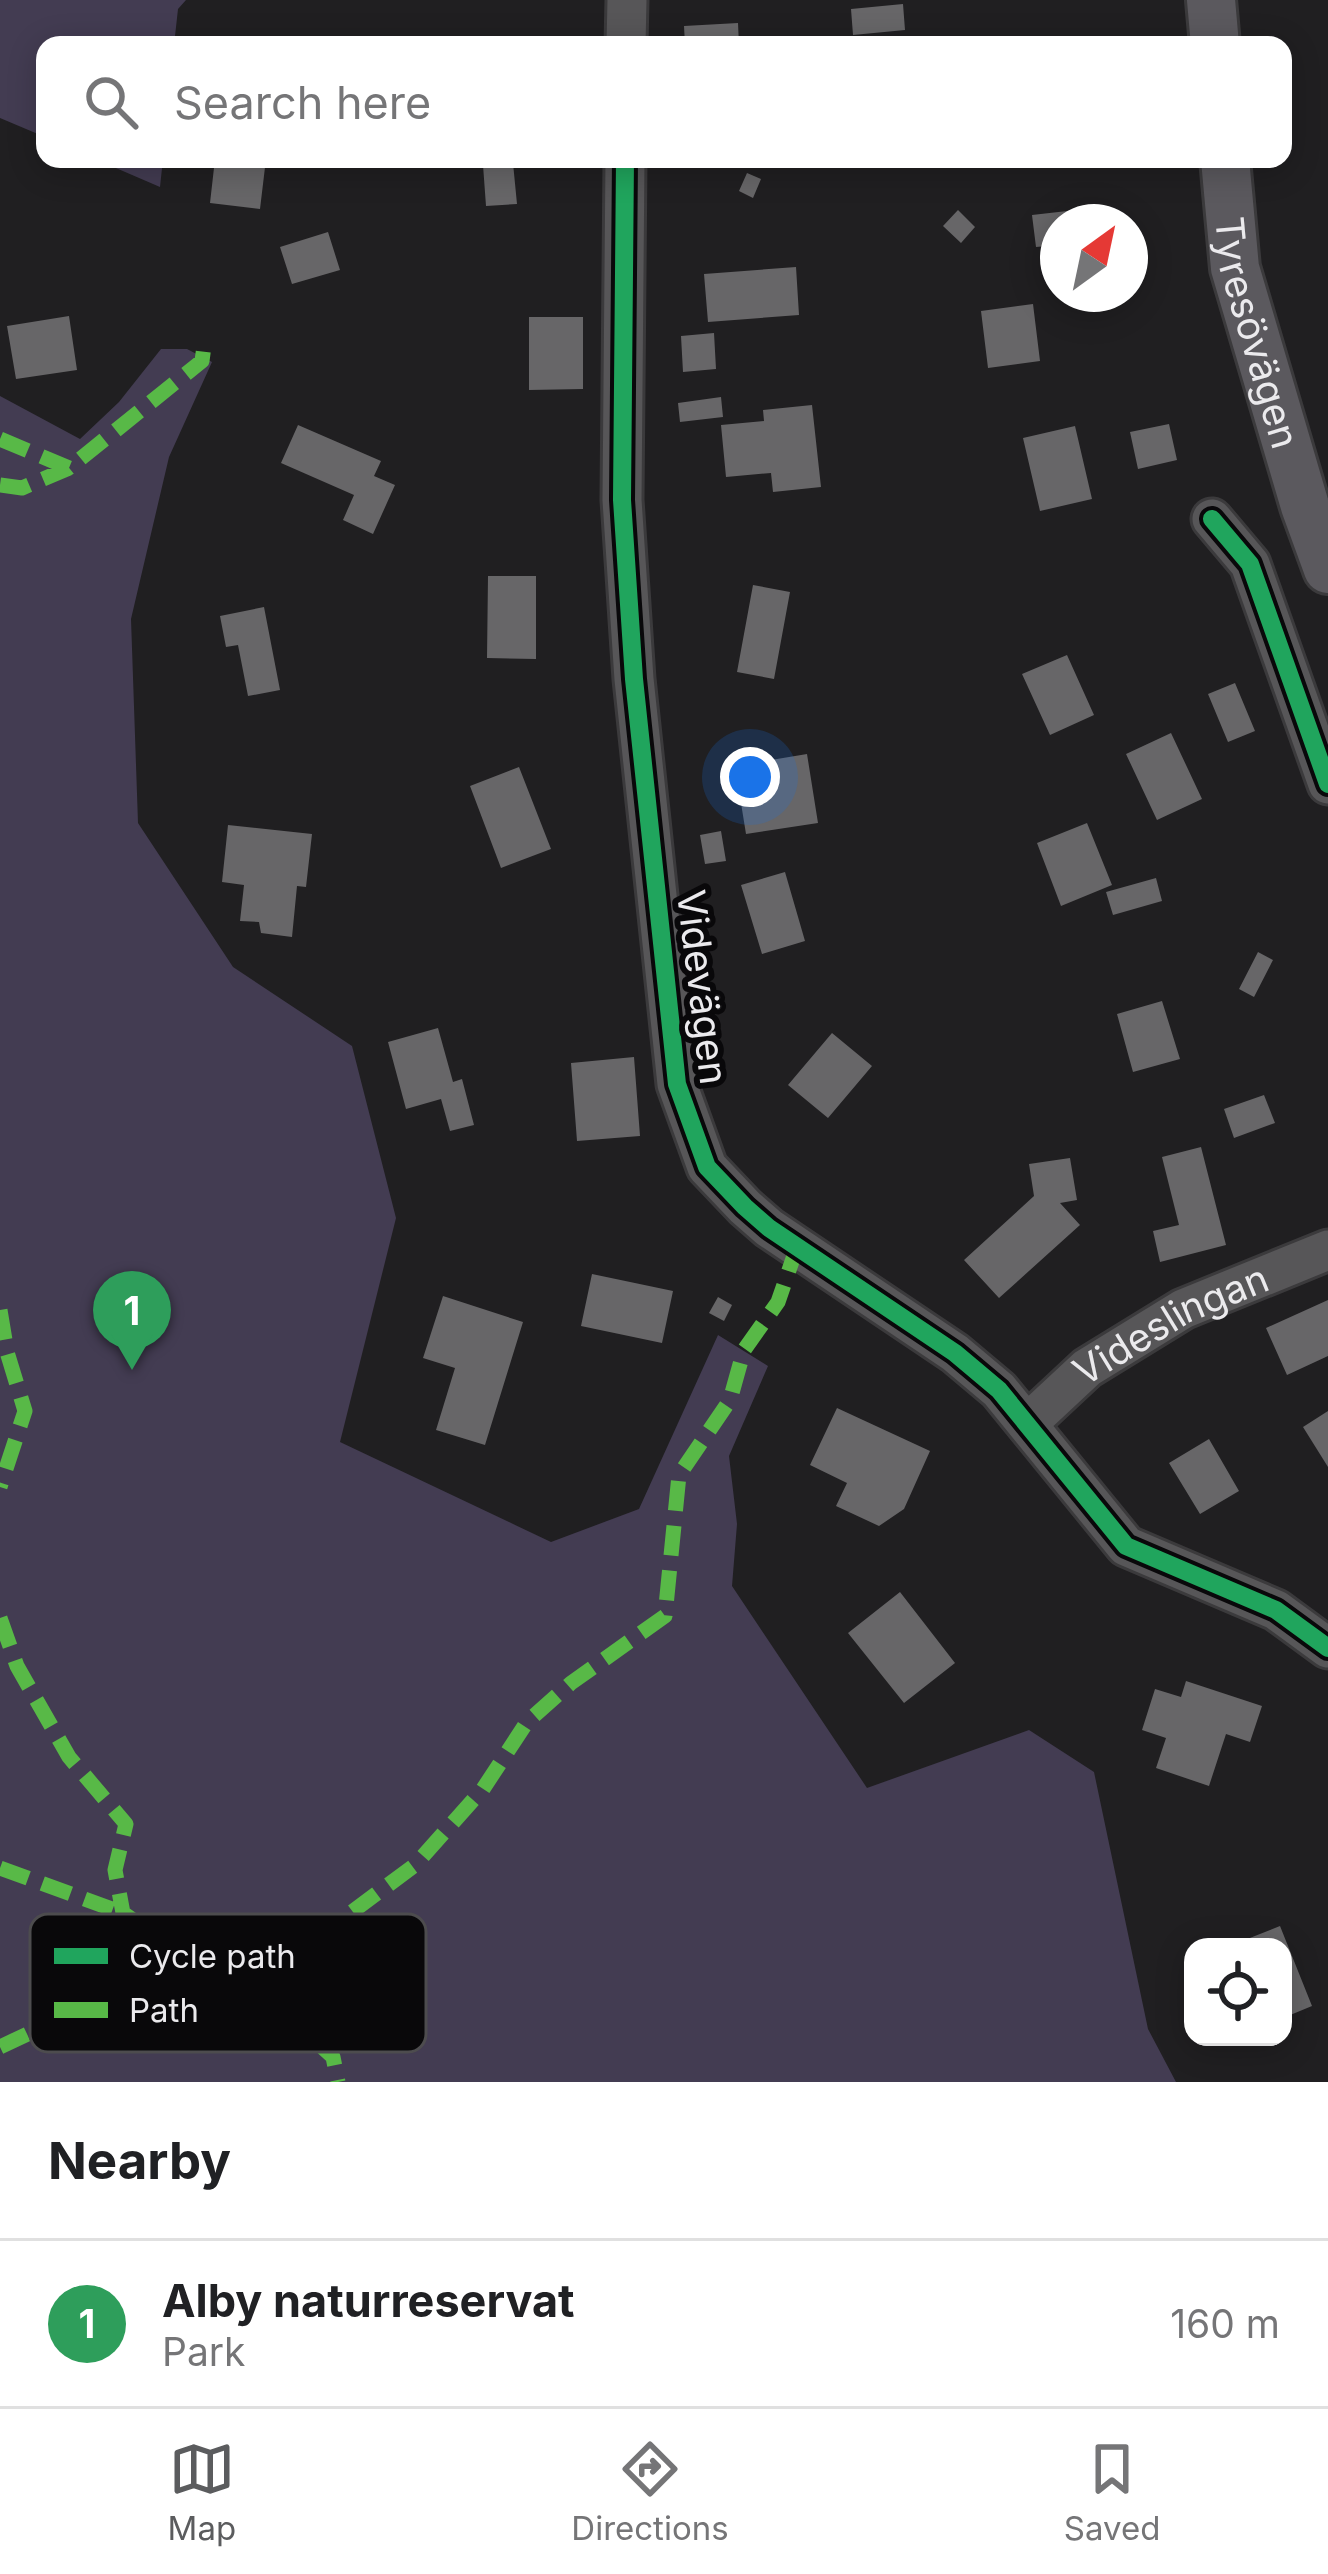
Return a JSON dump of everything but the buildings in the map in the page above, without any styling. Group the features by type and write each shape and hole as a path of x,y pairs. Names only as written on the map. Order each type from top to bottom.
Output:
{"main road":[{"path":"1211,0 1214,36"},
{"name":"Tyresövägen","path":"1227,168 1235,268 1328,569"}],"street":[{"path":"626,36 627,0"},
{"name":"Videvägen","path":"625,168 622,500 634,679 677,1084 707,1167 746,1208 797,1247 955,1352 999,1390 1126,1546 1276,1610 1328,1648"},
{"path":"1212,519 1250,564 1328,784"},
{"name":"Videslingan","path":"1027,1424 1087,1368 1183,1309 1328,1250"}],"shaded area":[{"path":"0,0 186,0 178,9 175,36 36,36 36,133 0,118"},
{"path":"116,168 162,168 160,187"},
{"path":"161,349 187,349 212,362 169,457 131,619 138,823 233,967 352,1046 396,1218 340,1442 551,1542 639,1509 718,1335 768,1366 729,1456 737,1524 732,1586 867,1788 1029,1730 1094,1772 1148,2029 1176,2082 0,2082 0,396 80,439 119,402"}],"marked path":[{"path":"0,439 69,468 202,361 204,346"},
{"path":"0,485 22,488 69,468"},
{"path":"349,1914 415,1865 483,1789 527,1722 571,1683 665,1616 679,1475 730,1400 744,1350 778,1302 797,1247"},
{"path":"0,1310 25,1411 0,1487"},
{"path":"0,1618 17,1666 69,1757 126,1824 115,1870 124,1914"},
{"path":"0,1868 123,1913"},
{"path":"0,2047 30,2033"},
{"path":"327,2052 338,2082"}],"cycle path":[{"path":"625,168 622,500 634,679 677,1084 707,1167 769,1228 955,1353 999,1390 1126,1546 1276,1610 1328,1648"},
{"path":"1212,519 1250,564 1328,784"}],"place":[{"name":"Alby naturreservat","path":"132,1370"}]}
